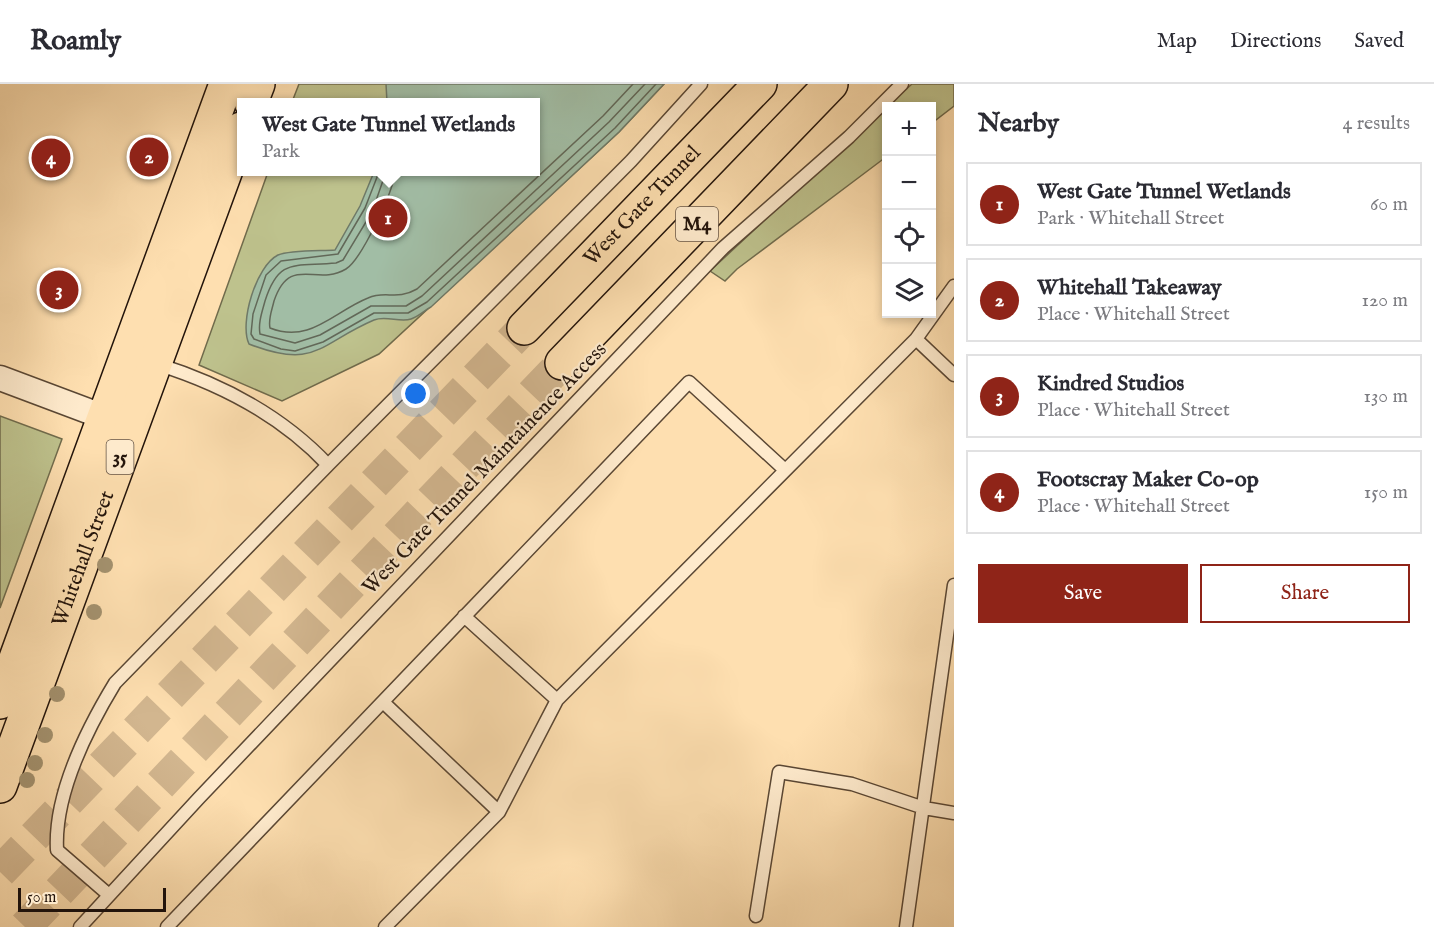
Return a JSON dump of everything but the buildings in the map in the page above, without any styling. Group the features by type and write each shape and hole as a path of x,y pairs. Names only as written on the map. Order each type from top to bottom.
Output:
{"main road":[{"name":"Whitehall Street","path":"0,786 226,84"},
{"path":"253,98 258,84"},
{"name":"West Gate Tunnel","path":"524,328 760,84"},
{"name":"M4","path":"562,363 831,84"},
{"name":"Whitehall Street","path":"0,702 118,421 154,363 237,140"}],"street":[{"path":"0,378 118,421"}],"lane":[{"path":"109,895 57,850 56,826 90,724 115,683 631,161 701,84"},
{"name":"West Gate Tunnel Maintainence Access","path":"80,927 715,257 849,137 902,84"},
{"path":"385,927 499,812 558,700 916,339 954,286"},
{"path":"916,339 954,375"},
{"path":"154,363 188,374 244,400 286,425 328,465"},
{"path":"167,927 689,382 785,470"},
{"path":"906,927 954,585"},
{"path":"464,616 558,700"},
{"path":"383,702 499,812"},
{"path":"756,916 779,771 852,784 924,808 954,813"}],"green space":[{"path":"299,84 664,84 619,132 379,354 282,401 199,365 267,176 540,176 540,98 294,98"},
{"path":"912,84 954,84 954,106 936,120 936,102 892,102"},
{"path":"882,111 882,160 737,269 725,281 710,271"},
{"path":"0,416 62,439 0,608"}],"water":[{"path":"386,84 664,84 619,132 431,307 419,315 407,320 383,318 374,320 316,351 303,354 289,355 249,344 246,335 248,310 257,282 270,261 283,253 335,250 360,206 372,176 540,176 540,98 387,98"}],"tunnel":[{"path":"0,872 524,328"},
{"path":"25,927 562,363"}],"place":[{"name":"Whitehall Takeaway","path":"149,157"},
{"name":"Footscray Maker Co-op","path":"51,158"},
{"name":"West Gate Tunnel Wetlands","path":"388,218"},
{"name":"Kindred Studios","path":"59,290"}]}
